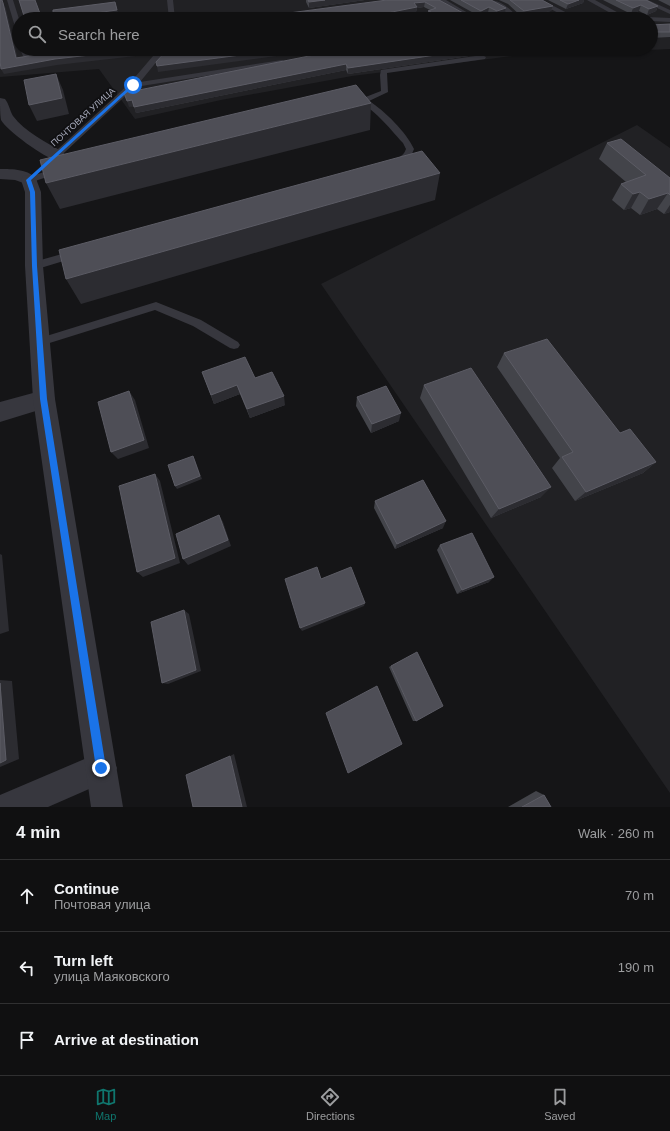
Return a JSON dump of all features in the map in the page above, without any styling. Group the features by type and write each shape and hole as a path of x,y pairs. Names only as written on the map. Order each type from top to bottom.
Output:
{"street":[{"path":"0,102 6,119 20,131 57,155"},
{"path":"0,174 14,174 26,178 33,192 34,266 44,399 107,807"},
{"path":"0,412 44,399"},
{"path":"10,807 101,768"}],"lane":[{"path":"10,0 14,12"},
{"path":"170,0 171,12"},
{"path":"441,0 462,12"},
{"path":"491,0 509,12"},
{"path":"537,0 560,12"},
{"path":"590,0 614,12"},
{"path":"644,0 670,12"},
{"path":"658,19 670,20"},
{"name":"ПОЧТОВАЯ УЛИЦА","path":"26,178 57,155 133,85 159,56"},
{"path":"348,99 364,100 384,92 386,88 383,75 384,72 482,57"},
{"path":"133,85 286,62"},
{"path":"364,100 372,106 406,142 410,149 408,156 401,162 386,166"},
{"path":"26,178 66,168"},
{"path":"34,266 88,251"},
{"path":"40,342 156,306 197,323 234,345"}],"shaded area":[{"path":"0,0 670,0 670,49 658,50 658,12 12,12 12,56 513,56 352,76 221,100 135,119 99,69 0,77"},
{"path":"637,125 670,148 670,793 321,284"}],"building":[{"path":"0,0 2,0 3,3 12,41 12,56 16,56 16,58 28,56 81,56 55,59 1,69"},
{"path":"19,0 35,0 39,12 23,12"},
{"path":"308,0 325,0 309,2"},
{"path":"387,0 439,0 461,12 431,12 428,11 436,8 425,2 414,3 417,7 392,12 297,12"},
{"path":"461,0 491,0 506,8 497,11 489,7 481,11"},
{"path":"510,0 542,0 553,6 524,11"},
{"path":"560,0 579,0 568,4"},
{"path":"616,0 646,0 658,6 649,9 641,5 633,8"},
{"path":"115,2 117,10 103,12 53,12 53,10"},
{"path":"670,24 670,32 658,32 658,25"},
{"path":"162,56 233,56 157,66 156,62"},
{"path":"309,56 429,56 348,68 346,64 134,107 132,100 127,101 124,93"},
{"path":"56,74 62,98 29,105 24,80"},
{"path":"356,85 371,103 46,183 40,160"},
{"path":"621,139 670,178 670,195 668,193 649,199 640,192 633,194 621,184 646,175 607,143"},
{"path":"422,151 440,173 66,279 59,250"},
{"path":"547,339 620,433 630,429 656,462 586,492 562,457 573,452 504,353"},
{"path":"245,357 255,378 272,372 284,396 247,409 237,385 211,395 202,372"},
{"path":"471,368 551,487 499,509 424,385"},
{"path":"386,386 401,413 372,424 357,397"},
{"path":"129,391 144,440 111,452 98,402"},
{"path":"193,456 200,476 175,486 168,465"},
{"path":"155,474 175,558 137,572 119,486"},
{"path":"423,480 446,521 397,544 375,501"},
{"path":"219,515 228,540 183,559 176,534"},
{"path":"472,533 494,577 462,590 440,545"},
{"path":"317,567 321,579 351,567 365,603 300,628 285,579"},
{"path":"184,610 196,670 162,683 151,622"},
{"path":"417,652 443,706 416,721 391,666"},
{"path":"0,683 6,760 0,763"},
{"path":"377,686 402,744 348,773 326,713"},
{"path":"230,756 242,807 193,807 186,775"},
{"path":"544,795 551,807 522,807"}],"route":[{"path":"101,768 44,399 34,266 33,192 29,180 133,85"}]}
